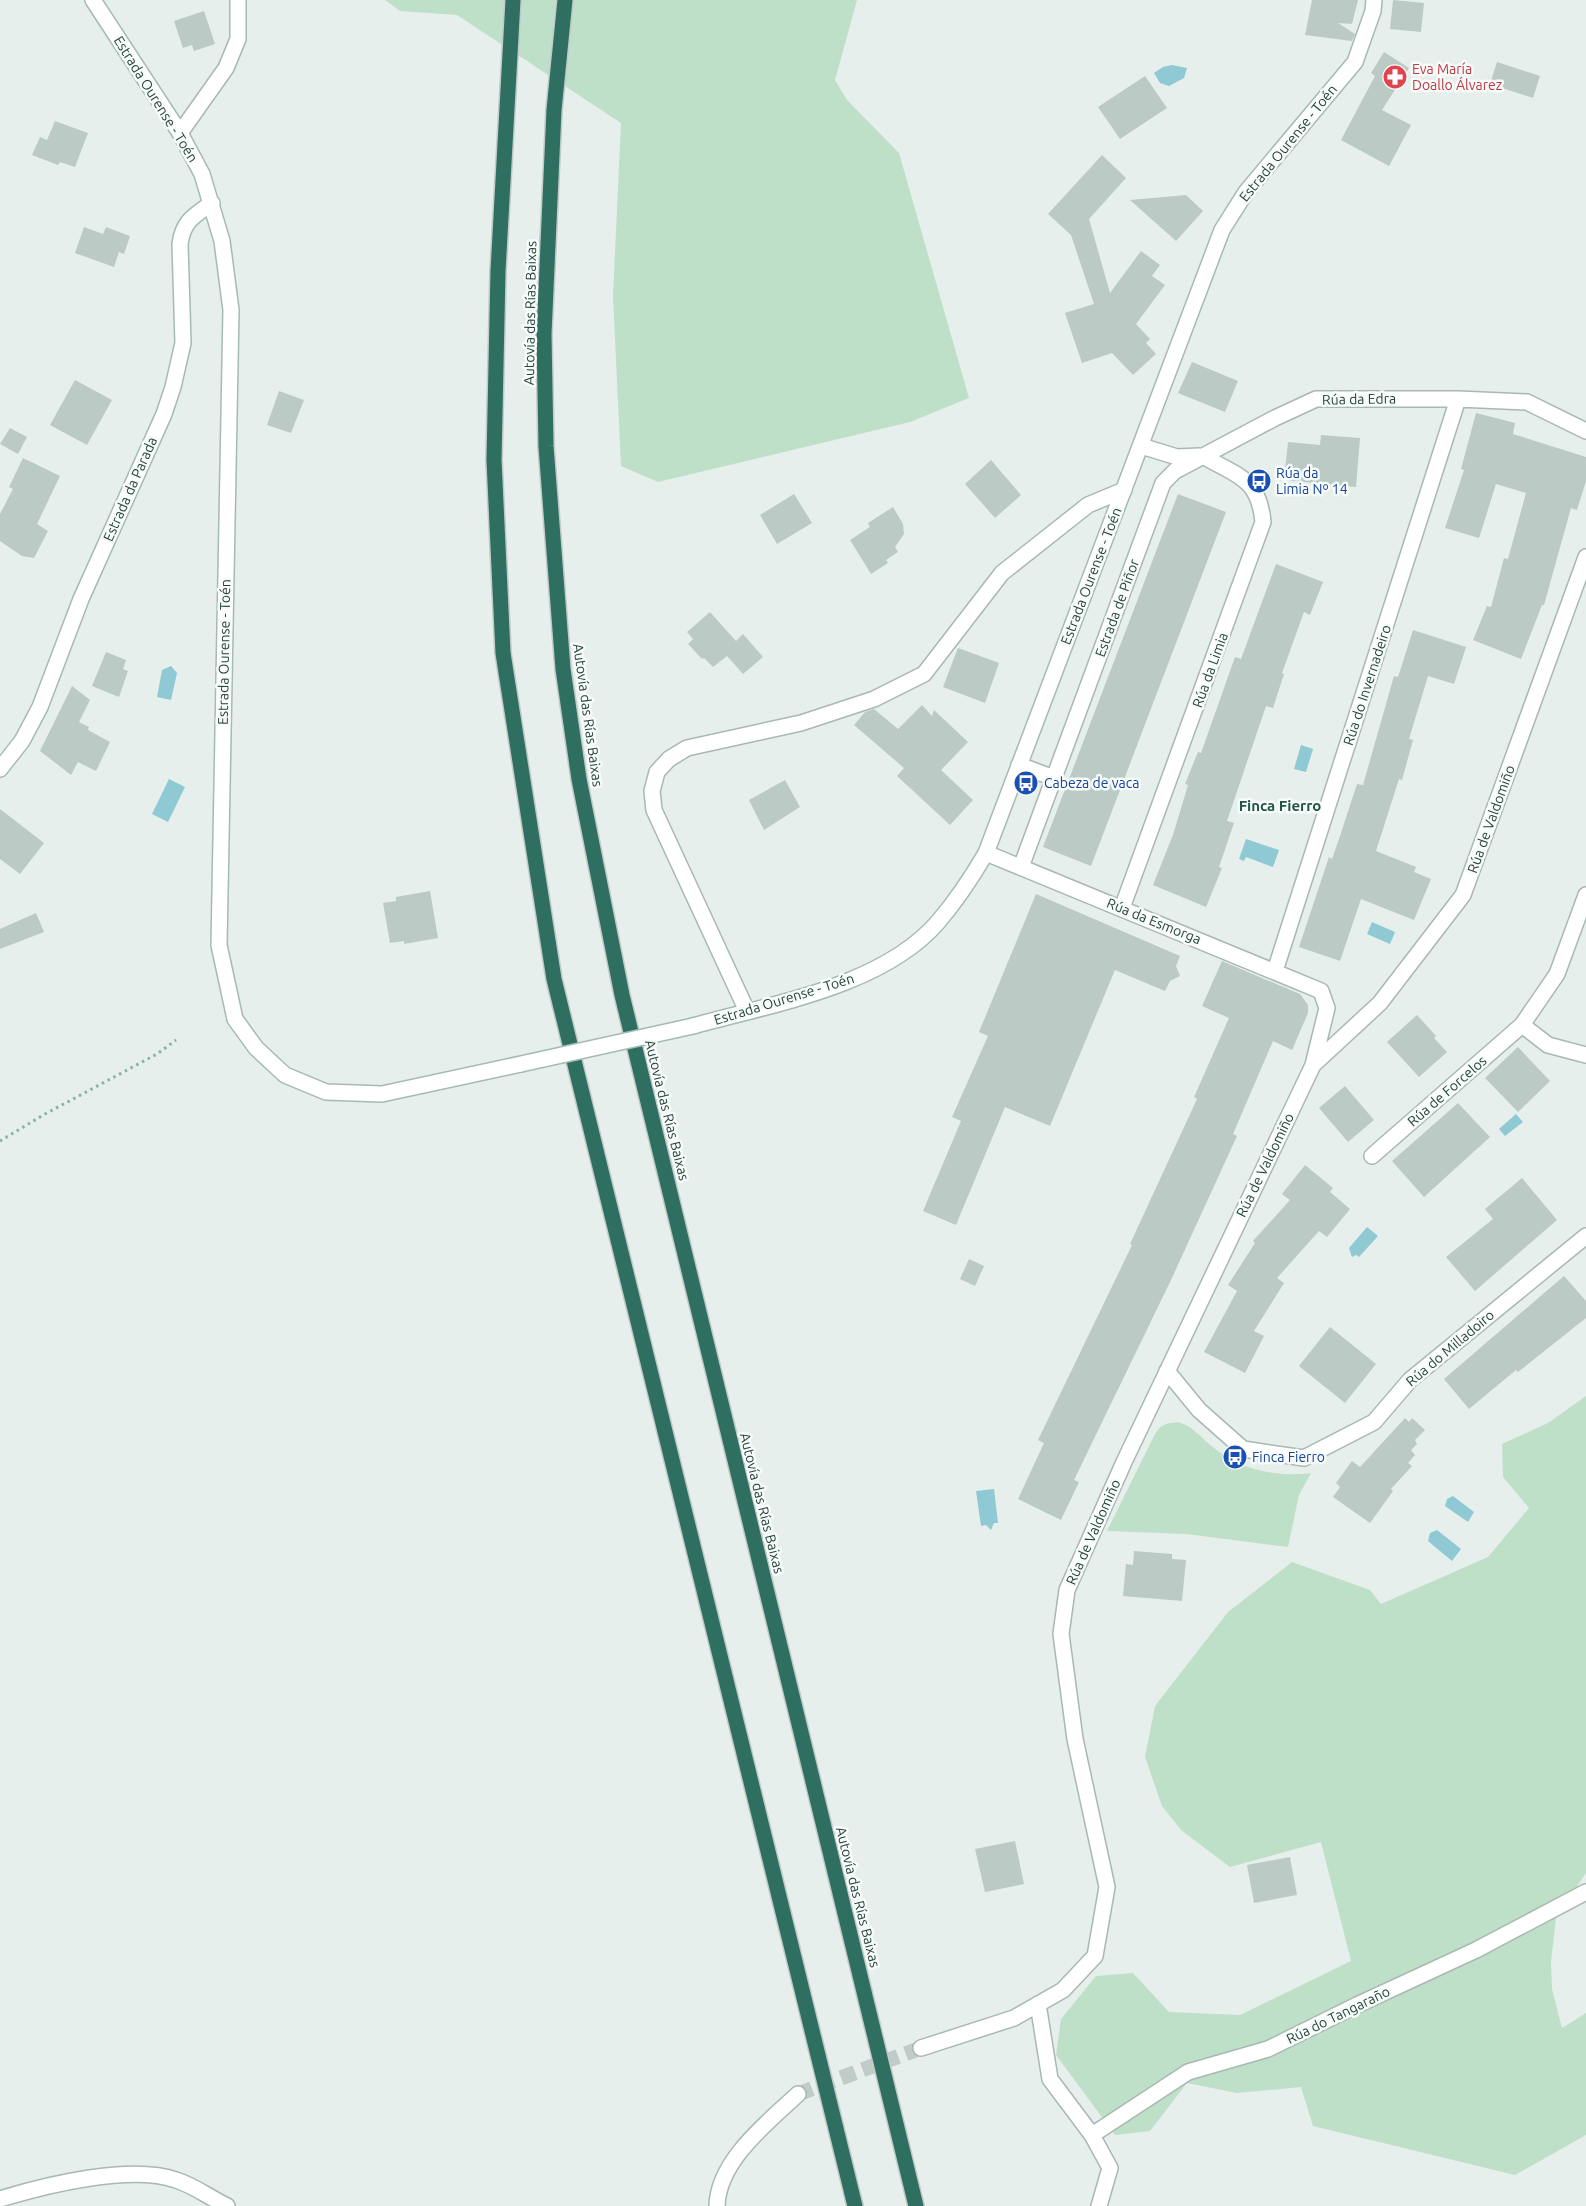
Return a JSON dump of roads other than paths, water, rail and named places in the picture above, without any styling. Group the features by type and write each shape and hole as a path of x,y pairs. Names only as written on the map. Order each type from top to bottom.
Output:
{"highway":[{"path":"513,0 498,271 494,460 503,653 506,673 554,979 855,2206"},
{"name":"Autovía das Rías Baixas","path":"565,0 554,110 544,334 546,446 563,669 579,779 622,996 916,2206"}],"street":[{"name":"Estrada Ourense - Toén","path":"93,0 180,133 202,174 212,203 226,259 231,310 219,945 235,1019 256,1048 285,1075 326,1092 382,1094 693,1026 846,983 897,957 937,923 986,853 1222,230 1246,192 1355,62 1373,11 1374,0"},
{"path":"180,133 226,68 238,39 238,0"},
{"name":"Estrada da Parada","path":"0,769 22,741 40,707 81,599 164,414 173,388 182,343 180,244 182,229 195,215 212,203"},
{"name":"Rúa da Edra","path":"1141,446 1177,457 1203,456 1316,400 1458,399 1527,402 1586,431"},
{"name":"Rúa do Invernadeiro","path":"1275,971 1458,399"},
{"name":"Estrada de Piñor","path":"1021,867 1163,483 1175,471 1203,456"},
{"name":"Rúa da Limia","path":"1122,908 1262,522 1261,503 1252,485 1203,456"},
{"path":"747,1011 654,810 652,791 657,772 669,759 687,748 810,720 874,700 924,674 1002,574 1088,505 1124,490"},
{"name":"Rúa de Valdomiño","path":"1313,1065 1380,1003 1463,895 1586,557"},
{"path":"1020,766 1054,778"},
{"name":"Rúa da Esmorga","path":"986,853 1321,990"},
{"name":"Rúa de Forcelos","path":"1372,1156 1522,1025 1556,974 1586,895"},
{"name":"Rúa de Valdomiño","path":"921,2048 1014,2018 1063,1990 1095,1956 1107,1887 1075,1739 1062,1644 1061,1634 1067,1590 1167,1371 1313,1065 1327,1008 1321,990"},
{"path":"1522,1025 1548,1045 1586,1055"},
{"name":"Rúa do Milladoiro","path":"1167,1371 1199,1410 1243,1449 1304,1458 1374,1422 1410,1380 1586,1236"},
{"name":"Rúa do Tangaraño","path":"1092,2135 1188,2072 1268,2050 1357,2005 1476,1950 1586,1892"},
{"path":"1038,2004 1050,2079 1092,2135 1110,2168 1098,2206"},
{"path":"717,2206 717,2194 739,2151 798,2094"},
{"path":"0,2199 74,2182 139,2173 176,2180 228,2206"}],"water":[{"path":"1172,65 1187,68 1184,78 1169,86 1160,83 1154,73 1163,67"},
{"path":"171,666 177,673 171,700 157,697 162,670"},
{"path":"1301,745 1313,749 1306,772 1294,769"},
{"path":"169,779 185,787 168,822 152,814"},
{"path":"1246,839 1279,850 1273,867 1246,857 1244,861 1239,859"},
{"path":"1372,922 1395,932 1390,944 1367,934"},
{"path":"1516,1114 1523,1122 1505,1136 1499,1129"},
{"path":"1367,1227 1378,1236 1359,1257 1356,1255 1352,1257 1349,1248"},
{"path":"994,1489 998,1523 994,1523 991,1530 986,1525 981,1526 976,1491"},
{"path":"1453,1496 1474,1512 1468,1522 1445,1506 1447,1499"},
{"path":"1437,1530 1461,1549 1452,1561 1428,1541 1430,1533"}],"tunnel":[{"path":"798,2094 921,2048"}],"place":[{"name":"Eva María Doallo Álvarez","path":"1395,77"},
{"name":"Rúa da Limia Nº 14","path":"1259,481"},
{"name":"Cabeza de vaca","path":"1026,783"},
{"name":"Finca Fierro","path":"1235,1457"}],"district":[{"name":"Finca Fierro","path":"1280,806"}]}
